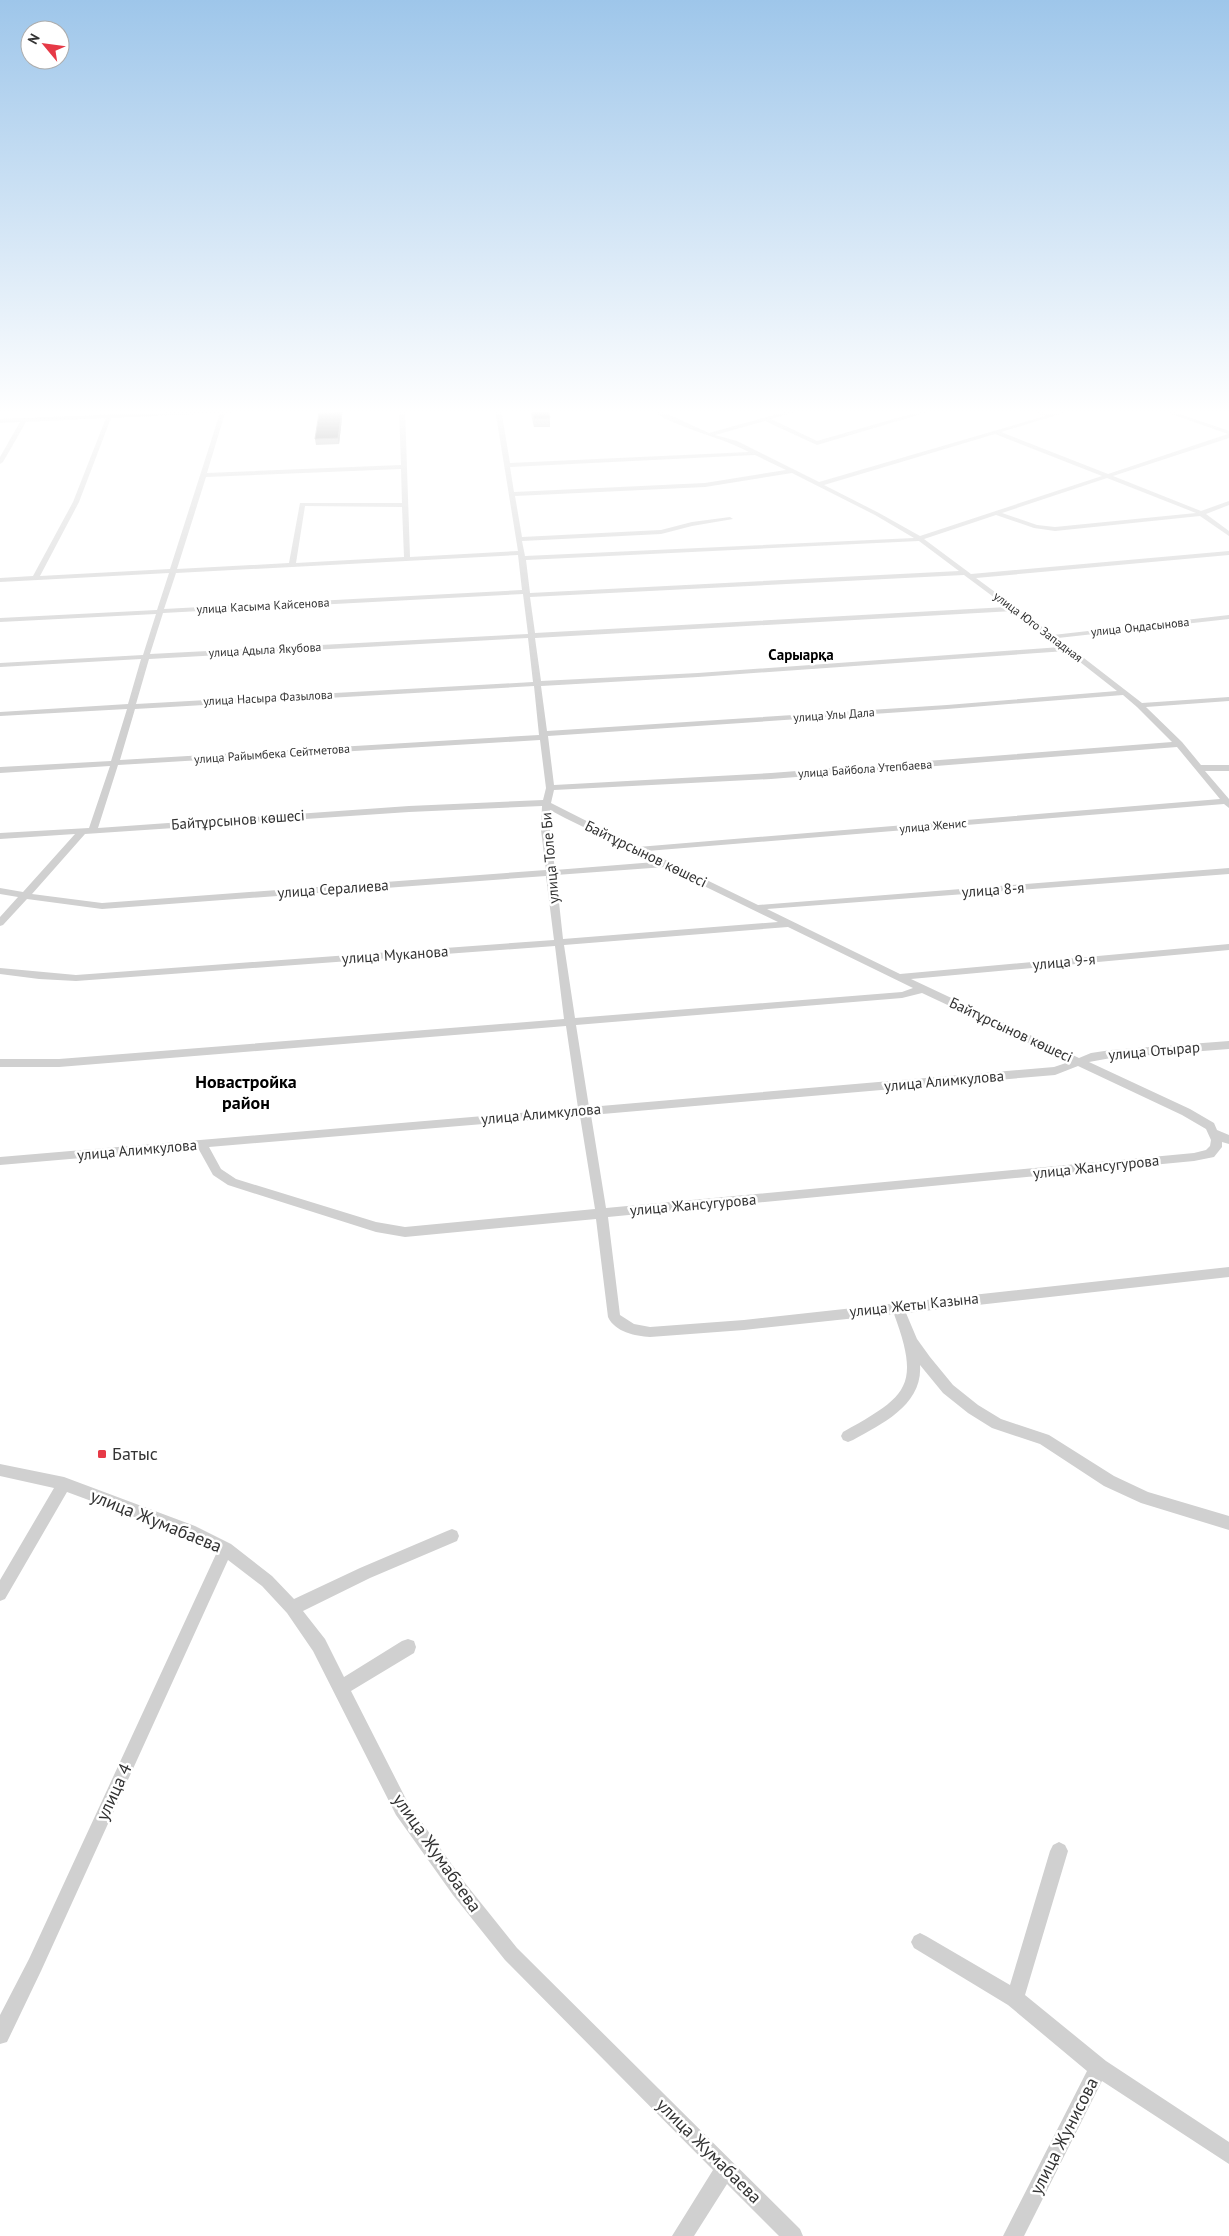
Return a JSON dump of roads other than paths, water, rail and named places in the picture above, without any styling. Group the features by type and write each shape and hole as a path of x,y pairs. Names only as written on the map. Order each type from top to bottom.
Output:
{"street":[{"path":"35,578 70,513"},
{"path":"92,831 116,763 146,656 162,611 191,513"},
{"path":"292,565 300,513"},
{"path":"406,513 407,559"},
{"name":"улица Толе Би","path":"514,513 526,593 550,788 545,803 545,830 552,874 559,943 570,1022 602,1214 613,1306"},
{"name":"улица Юго Западная","path":"876,513 920,539 1014,608 1140,705 1179,744 1228,803"},
{"path":"0,580 407,559 884,543 920,539 994,513"},
{"path":"996,513 1029,525 1049,529 1201,514 1229,534"},
{"path":"518,539 661,532 692,524 730,519"},
{"name":"улица Касыма Кайсенова","path":"0,620 526,593 969,575 1229,553"},
{"name":"улица Адыла Якубова","path":"0,665 1014,608"},
{"name":"улица Ондасынова","path":"1051,637 1229,617"},
{"name":"улица Насыра Фазылова","path":"0,714 698,675 1068,649"},
{"name":"улица Улы Дала","path":"543,735 1124,693"},
{"path":"1140,705 1229,699"},
{"name":"улица Райымбека Сейтметова","path":"0,770 543,735"},
{"name":"улица Байбола Утепбаева","path":"550,788 781,775 1179,744"},
{"path":"1199,768 1229,768"},
{"name":"Байтұрсынов көшесі","path":"0,836 82,832 316,814 545,803 568,816 923,989 1186,1112 1210,1126 1215,1133"},
{"name":"улица Женис","path":"639,849 1228,803"},
{"path":"0,923 82,832"},
{"name":"улица Сералиева","path":"0,891 56,901 102,906 667,864"},
{"name":"улица 8-я","path":"758,907 1229,871"},
{"name":"улица Муканова","path":"0,971 76,978 791,924"},
{"name":"улица 9-я","path":"899,977 1229,947"},
{"path":"0,1064 59,1063 570,1022 902,995 923,989"},
{"name":"улица Отырар","path":"1079,1061 1111,1054 1229,1045"},
{"name":"улица Алимкулова","path":"0,1161 584,1110 699,1103 1055,1071 1079,1061"},
{"path":"1215,1133 1229,1140"},
{"name":"улица Жансугурова","path":"201,1144 217,1172 232,1182 391,1230 405,1232 1194,1157 1210,1154 1216,1147 1215,1133"},
{"name":"улица Жеты Казына","path":"613,1306 614,1317 622,1325 635,1331 650,1332 744,1325 1229,1272"},
{"path":"848,1436 888,1414 903,1398 914,1380 911,1342 898,1307"},
{"path":"911,1342 948,1389 973,1409 997,1424 1044,1439 1109,1481 1146,1498 1229,1523"},
{"name":"улица Жумабаева","path":"0,1470 64,1484 190,1531 226,1549 267,1581 292,1608 319,1645 342,1687 402,1809 459,1889 511,1954 793,2236"},
{"path":"0,1594 64,1484"},
{"path":"292,1608 365,1573 452,1536"},
{"name":"улица 4","path":"0,2035 35,1965 226,1549"},
{"path":"342,1687 408,1647"},
{"path":"1015,1998 1059,1851"},
{"path":"920,1942 1015,1998 1099,2068"},
{"name":"улица Жунисова","path":"1013,2236 1099,2068 1229,2154"},
{"path":"682,2236 726,2168"}],"place":[{"name":"Батыс","path":"102,1454"}],"district":[{"name":"Сарыарқа","path":"801,655"},
{"name":"Новастройка район","path":"246,1092"}]}
